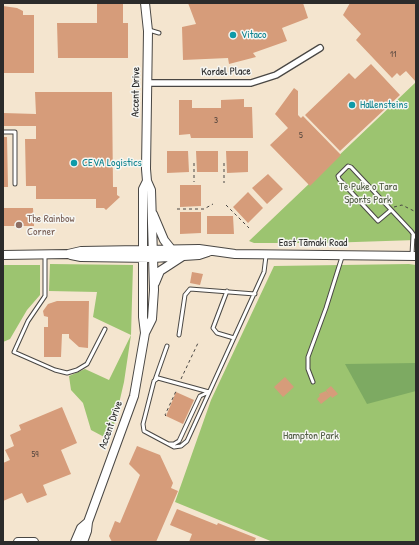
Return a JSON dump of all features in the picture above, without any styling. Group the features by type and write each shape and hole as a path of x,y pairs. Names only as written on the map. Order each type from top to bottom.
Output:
{"main road":[{"name":"Accent Drive","path":"83,542 87,531 88,522 134,396 145,334 152,319 154,290 151,190 147,181 147,30 145,3"},
{"name":"Accent Drive","path":"145,334 143,317 143,189 147,181"},
{"path":"151,208 164,240 172,250"},
{"name":"East Tāmaki Road","path":"152,255 172,250 199,249 209,252 266,254 414,255"},
{"name":"East Tāmaki Road","path":"3,255 68,254 81,257 143,255 184,256 198,255 209,252"},
{"path":"154,290 155,282 160,271 184,256"},
{"name":"Accent Drive","path":"76,542 81,528 88,522"},
{"path":"87,531 89,542"},
{"path":"18,542 34,542"}],"street":[{"name":"Kordel Place","path":"147,83 251,83 276,75 320,48"}],"lane":[{"path":"147,30 159,32"},
{"path":"3,132 15,132 15,184"},
{"path":"391,210 378,221 338,179 338,176 348,166 351,167 391,210 415,236 414,255"},
{"path":"45,254 45,296 28,321 14,352 55,370 66,373 77,370 87,364 105,329"},
{"path":"167,346 154,381 143,429 147,433 176,447 185,444 255,294 264,272 266,254"},
{"path":"313,382 308,369 308,357 326,308 342,255"},
{"path":"179,335 184,298 188,290 193,288 255,294"},
{"path":"227,291 213,328 217,332 234,338"},
{"path":"154,381 161,378 173,383 209,392"},
{"path":"168,443 174,444 179,441 200,396 209,392"}],"path":[{"path":"194,163 194,182"},
{"path":"224,163 224,183"},
{"path":"177,209 204,209 213,204"},
{"path":"226,205 249,228"},
{"path":"391,210 402,205 416,212"},
{"path":"195,348 198,343"}],"green space":[{"name":"Te Puke o Tara Sports Park","path":"416,82 416,240 325,243 254,243 249,241"},
{"path":"50,264 133,265 131,335 93,317 97,292 49,291"},
{"path":"3,265 40,265 40,295 27,310 10,339 3,342"},
{"name":"Hampton Park","path":"416,265 416,542 273,542 175,502 211,400 274,266"},
{"path":"131,335 124,382 114,425 108,439 91,430 83,403 71,390 69,376 85,369 109,380"},
{"path":"416,363 416,391 367,404 345,364"}],"building":[{"path":"97,3 123,3 123,23 128,23 128,58 58,58 57,23 97,23"},
{"name":"Vitaco","path":"188,3 303,3 308,18 282,28 287,41 253,53 256,57 229,64 228,58 183,60 182,27 196,24"},
{"path":"350,3 416,3 416,82 406,71 400,76 397,73 392,78 356,40 361,34 343,15"},
{"path":"3,6 17,8 23,11 23,15 34,15 34,73 3,73"},
{"name":"Hallensteins","path":"371,64 400,95 340,151 305,115 349,73 355,79"},
{"path":"294,88 298,91 298,115 301,118 303,116 341,155 310,186 270,145 288,128 275,114"},
{"name":"CEVA Logistics","path":"35,92 112,92 113,187 117,187 117,195 120,197 106,210 104,208 96,208 96,199 36,199 36,186 26,186 25,139 36,139 36,126 3,126 3,113 36,114"},
{"path":"244,99 244,107 252,107 253,138 191,138 190,134 179,135 179,100 192,100 192,108 221,108 221,100"},
{"path":"3,137 7,137 8,187 3,187"},
{"path":"167,151 188,151 189,172 167,173"},
{"path":"196,151 218,151 218,172 197,172"},
{"path":"226,151 248,151 248,172 227,173"},
{"path":"268,174 283,189 267,204 252,188"},
{"path":"180,185 201,185 201,206 180,207"},
{"path":"248,192 263,208 248,223 233,207"},
{"path":"3,208 33,208 34,226 3,226"},
{"path":"180,212 201,212 201,233 180,234"},
{"path":"207,216 233,216 234,234 207,234"},
{"path":"192,272 203,274 200,285 190,283"},
{"path":"57,301 89,301 88,348 79,347 69,338 69,334 62,334 61,357 44,357 44,327 48,327 48,317 44,316 43,311 48,304"},
{"path":"285,377 294,387 283,397 274,387"},
{"path":"331,386 338,394 332,398 331,396 321,404 317,399 320,396 319,394 326,391 329,395 326,390"},
{"path":"176,392 194,400 183,424 166,416"},
{"path":"62,407 77,443 61,450 71,474 43,485 47,495 27,503 22,493 3,501 3,463 10,460 5,450 14,446 10,435 21,430 19,425"},
{"path":"137,446 160,455 173,483 171,488 178,491 156,542 112,542 109,536 115,521 120,523 140,475 129,464"},
{"path":"177,509 217,525 218,523 256,538 254,542 189,542 192,534 170,525"}],"place":[{"name":"Vitaco","path":"233,35"},
{"name":"Hallensteins","path":"352,105"},
{"name":"CEVA Logistics","path":"74,163"},
{"name":"The Rainbow Corner","path":"19,225"}]}
